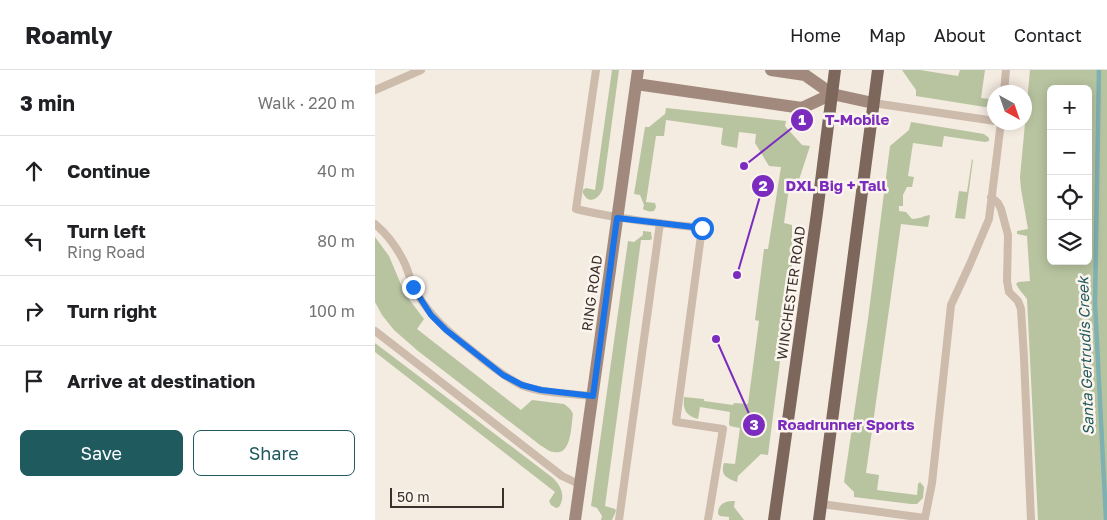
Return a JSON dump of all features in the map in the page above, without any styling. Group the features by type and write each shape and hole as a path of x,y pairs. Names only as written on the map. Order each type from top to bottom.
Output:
{"main road":[{"name":"WINCHESTER ROAD","path":"774,520 835,70"},
{"path":"819,520 878,70"}],"street":[{"name":"RING ROAD","path":"575,520 638,70"},
{"path":"771,70 805,75 832,94 873,103"},
{"path":"636,84 802,108 832,94"}],"lane":[{"path":"375,90 421,70"},
{"path":"596,70 577,209 617,218 702,228 676,422 723,429 708,520"},
{"path":"1005,85 1006,70"},
{"path":"873,103 987,120"},
{"path":"821,504 927,519 951,305 989,219 1000,130"},
{"path":"991,197 998,203 1001,209 1007,235 1007,281 1009,292 1018,301 1021,309 1031,520"},
{"path":"619,520 661,223"},
{"path":"375,224 394,246 404,262 413,287 431,315 446,330 503,375 522,385 541,390 593,396"},
{"path":"375,331 563,476 581,485"}],"green space":[{"path":"612,70 619,70 603,188 597,197 591,200 585,197 583,190 586,188 595,190"},
{"path":"902,70 920,70 958,76 960,70 985,70 981,98 987,99 987,106 916,96 916,90"},
{"path":"1030,70 1107,70 1107,520 1038,520 1027,299 1016,284 1018,282 1030,281 1027,236 1017,234 1017,231 1028,229 1020,177 1024,130 1032,130 1032,85 1029,85"},
{"path":"666,108 786,121 785,126 802,145 810,146 796,189 789,188 784,223 792,225 792,267 768,455 761,454 738,476 737,482 725,476 723,467 724,463 735,464 740,428 730,426 730,412 700,407 698,419 690,416 685,409 684,397 733,405 734,403 748,404 759,321 755,320 764,249 768,249 781,167 769,166 755,143 756,134 739,132 737,148 722,145 723,128 666,120 664,136 656,136 646,202 655,203 656,207 654,211 644,210 640,195 634,194 645,127 649,127 665,114"},
{"path":"911,122 984,134 989,138 989,141 985,142 944,136 942,147 913,143 908,176 914,177 912,187 907,187 903,195 903,206 899,206 899,211 906,212 912,219 930,215 928,227 901,224 866,473 879,475 877,490 917,495 920,482 924,487 923,498 917,504 854,497 854,492 844,482 868,319 890,146 909,130"},
{"path":"972,159 965,219 955,218 959,191 967,192"},
{"path":"643,231 651,232 652,239 641,240 605,506 616,511 612,520 601,520 602,516 597,508 591,506 628,241 634,242 643,235"},
{"path":"375,237 389,256 405,294 424,319 417,329 521,410 532,400 564,404 570,409 573,414 571,432 564,449 560,452 552,452 540,445 418,351 394,330 382,315 375,302"},
{"path":"375,343 553,478 562,491 559,507 556,508 551,505 549,501 555,492 375,352"},
{"path":"735,501 734,507 744,520 729,520 729,517 718,514 719,507 723,503"}],"waterway":[{"name":"Santa Gertrudis Creek","path":"1099,70 1095,303 1106,520"}],"place":[{"name":"T-Mobile","path":"744,166"},
{"name":"DXL Big + Tall","path":"737,275"},
{"name":"Roadrunner Sports","path":"716,339"}],"route":[{"path":"413,287 431,315 446,330 503,375 522,385 541,390 593,396 617,218 702,228"}]}
